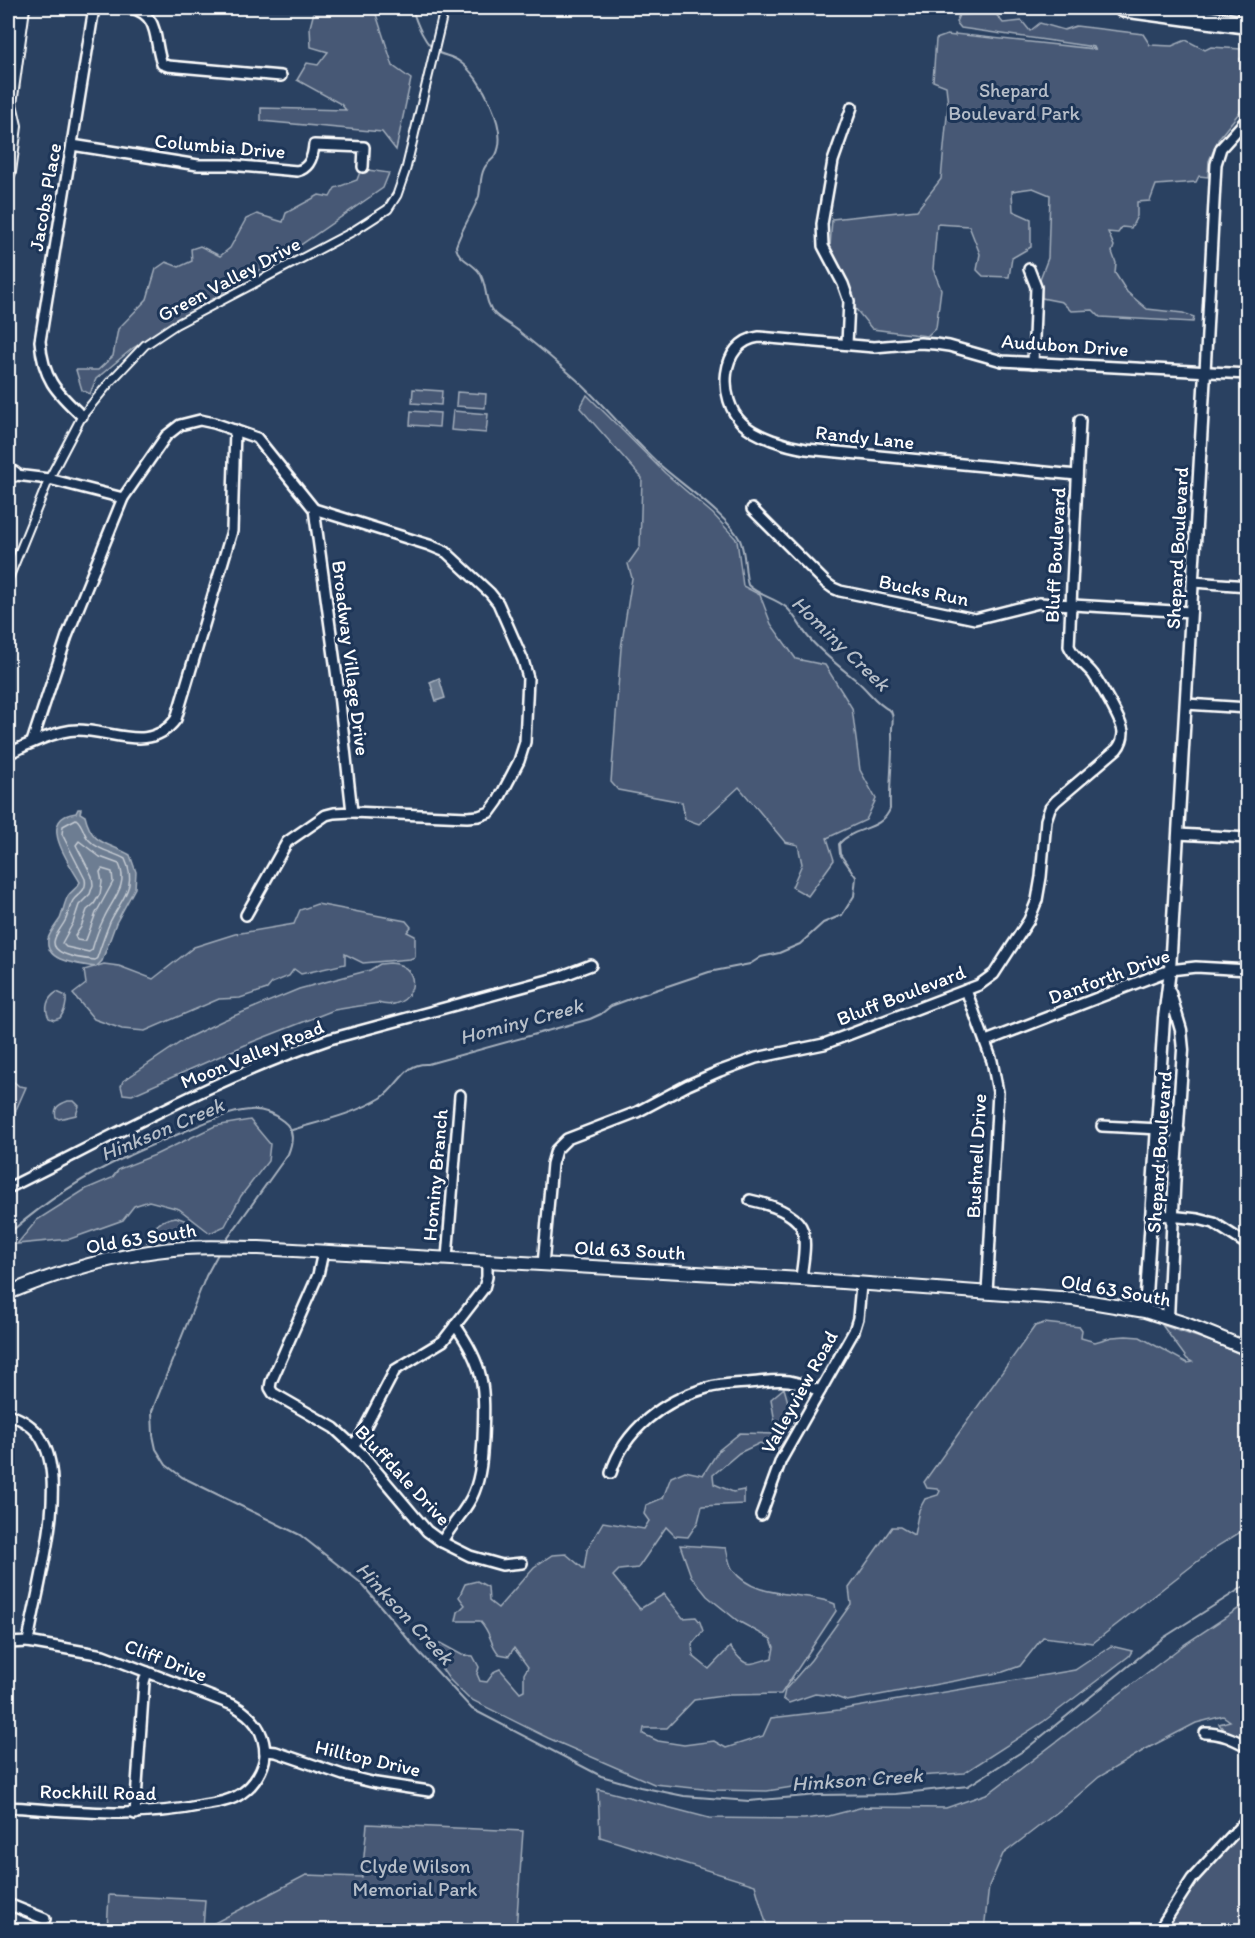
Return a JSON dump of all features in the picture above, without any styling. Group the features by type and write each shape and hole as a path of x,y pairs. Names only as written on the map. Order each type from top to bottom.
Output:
{"highway":[{"path":"1122,8 1248,25"}],"main road":[{"path":"8,172 14,126 8,105 11,66 22,8"},
{"name":"Old 63 South","path":"8,1293 74,1268 161,1251 184,1248 259,1248 801,1280 1074,1299 1145,1311 1186,1324 1248,1349"}],"street":[{"name":"Jacobs Place","path":"82,416 53,387 41,360 40,341 94,8"},
{"path":"131,8 148,17 153,25 162,64 281,76"},
{"name":"Green Valley Drive","path":"8,580 49,479 82,416 145,345 175,325 352,232 388,208 397,195 406,169 444,10"},
{"path":"847,344 849,301 824,246 822,224 833,161 852,107"},
{"name":"Shepard Boulevard","path":"1145,1311 1164,1018 1169,990 1216,164 1221,148 1248,118"},
{"name":"Columbia Drive","path":"72,145 198,165 230,165 297,171 308,166 314,145 364,147 363,167"},
{"path":"1029,270 1036,287 1033,363"},
{"name":"Audubon Drive","path":"740,344 750,338 759,337 874,347 920,343 949,346 1002,361 1248,374"},
{"name":"Randy Lane","path":"740,344 730,356 726,369 727,384 735,414 752,430 788,446 1077,475"},
{"path":"32,742 67,636 123,498 166,435 180,425 200,420 257,438 314,509 446,552 498,603 524,660 528,678 525,742 519,760 498,801 490,812 467,817 352,812 326,815 287,842 246,915"},
{"name":"Bluff Boulevard","path":"543,1265 552,1164 556,1150 567,1139 637,1112 720,1071 756,1058 824,1044 979,985 991,977 1029,920 1037,900 1046,820 1050,808 1111,755 1122,740 1121,723 1093,674 1070,650 1080,420"},
{"path":"8,754 32,742 76,730 149,738 169,728 176,718 232,531 235,430"},
{"path":"10,473 49,479 123,498"},
{"name":"Broadway Village Drive","path":"314,509 338,685 352,812"},
{"name":"Bucks Run","path":"752,509 825,583 840,591 975,619 1039,603 1191,612"},
{"path":"1193,582 1248,585"},
{"path":"1186,704 1248,708"},
{"path":"1178,834 1248,838"},
{"name":"Moon Valley Road","path":"8,1188 171,1106 297,1051 559,977 591,965"},
{"name":"Danforth Drive","path":"986,1041 1170,970 1196,967 1248,970"},
{"name":"Bushnell Drive","path":"966,990 986,1041 996,1077 999,1108 987,1293"},
{"name":"Shepard Boulevard","path":"1168,1318 1183,1050 1181,1030 1169,990"},
{"name":"Hominy Branch","path":"447,1258 460,1095"},
{"path":"1102,1126 1179,1130"},
{"path":"750,1200 782,1211 800,1226 804,1240 801,1280"},
{"path":"1151,1214 1172,1215 1214,1223 1248,1245"},
{"name":"Bluffdale Drive","path":"323,1252 321,1267 273,1376 270,1388 276,1396 327,1423 353,1445 413,1516 427,1531 442,1542 470,1556 502,1565 522,1563"},
{"path":"353,1445 360,1437 395,1370 440,1344 484,1288 487,1262"},
{"name":"Valleyview Road","path":"761,1515 781,1460 854,1331 858,1318 861,1285"},
{"path":"442,1542 468,1506 475,1490 481,1466 485,1407 484,1391 476,1360 455,1325"},
{"path":"611,1473 619,1453 641,1424 662,1408 691,1393 718,1386 782,1380 820,1391"},
{"path":"8,1414 27,1423 38,1434 47,1450 52,1472 50,1523 28,1642"},
{"name":"Cliff Drive","path":"8,1643 28,1642 95,1653 232,1705 252,1717 261,1733 265,1751"},
{"path":"135,1814 144,1682 147,1672"},
{"path":"1205,1733 1227,1736 1248,1747"},
{"name":"Hilltop Drive","path":"265,1751 276,1752 359,1779 429,1791"},
{"name":"Rockhill Road","path":"8,1807 135,1814 171,1811 230,1799 242,1793 256,1779 264,1763 265,1751"},
{"path":"1159,1930 1192,1879 1248,1818"},
{"path":"8,1904 45,1919"}],"green space":[{"path":"315,8 374,8 393,66 411,79 396,150 382,132 261,121 261,108 346,110 341,104 297,80 307,63 318,65 328,52 311,47 310,27"},
{"name":"Shepard Boulevard Park","path":"995,13 1003,23 1022,21 1030,31 1040,23 1064,30 1076,26 1143,34 1150,45 1172,46 1186,40 1205,50 1211,47 1241,49 1240,59 1247,67 1247,103 1219,138 1209,161 1208,177 1199,176 1196,182 1156,185 1150,201 1137,202 1137,216 1131,228 1122,227 1118,233 1108,232 1114,246 1112,252 1116,263 1115,273 1127,292 1147,309 1183,313 1194,317 1193,322 1100,317 1093,310 1071,311 1062,302 1042,298 1040,279 1048,258 1050,195 1033,188 1012,191 1013,211 1031,219 1031,247 1012,258 1009,277 983,276 977,270 980,254 969,226 937,224 933,269 941,289 936,328 927,336 872,329 855,308 845,275 830,247 832,219 917,210 941,179 948,105 946,86 933,81 936,39 947,35 955,36 955,34 1095,49 1094,47 961,28 956,22 959,15"},
{"path":"361,169 389,173 383,188 299,246 133,348 96,379 90,394 82,390 76,370 98,370 113,356 118,329 147,299 156,269 166,262 179,267 192,261 191,249 200,246 220,256 230,248 246,219 257,214 283,222 286,213 319,195 330,197 335,188 357,180"},
{"path":"413,389 442,391 441,405 412,403"},
{"path":"457,392 486,394 485,408 456,406"},
{"path":"587,395 665,473 713,514 737,540 743,586 760,595 771,624 796,659 825,665 852,708 860,770 876,799 866,820 827,838 834,860 808,896 792,887 802,864 798,845 785,842 739,787 699,824 685,819 682,802 618,790 611,782 621,648 632,578 628,564 640,547 642,478 580,408"},
{"path":"411,411 440,413 439,427 410,425"},
{"path":"453,411 488,414 486,433 451,430"},
{"path":"317,904 406,921 411,927 407,932 415,936 415,957 363,963 345,954 345,964 301,974 294,969 289,976 272,983 267,989 240,998 219,999 145,1031 122,1029 94,1019 73,994 86,984 84,970 104,964 119,966 153,979 194,947 235,934 294,924 300,910"},
{"path":"390,963 402,966 409,972 412,979 412,988 401,1002 334,1010 252,1042 132,1095 123,1094 121,1086 123,1081 187,1038 299,989"},
{"path":"57,992 66,996 66,1002 60,1018 54,1020 49,1018 47,1007 51,997"},
{"path":"8,1077 19,1086 26,1087 8,1128"},
{"path":"68,1101 74,1101 79,1106 76,1115 59,1119 55,1114 56,1108"},
{"path":"250,1120 270,1144 268,1161 241,1196 225,1226 210,1233 179,1209 149,1201 134,1206 123,1220 70,1239 17,1244 37,1220 86,1189 112,1178 119,1169 155,1155 215,1126"},
{"path":"176,1217 187,1221 196,1236 147,1242 158,1225"},
{"path":"1044,1323 1080,1327 1081,1338 1095,1342 1112,1337 1140,1337 1187,1363 1192,1362 1187,1359 1162,1325 1247,1357 1247,1528 1216,1547 1093,1643 1043,1637 1020,1666 1003,1672 847,1701 833,1696 815,1694 789,1703 783,1699 785,1690 811,1660 851,1604 849,1588 892,1527 900,1527 914,1535 919,1510 925,1499 938,1495 940,1491 927,1488 924,1482 1035,1326"},
{"path":"784,1388 795,1427 777,1450 760,1443 739,1453 713,1475 714,1484 733,1492 744,1490 744,1504 702,1506 698,1522 688,1537 675,1536 666,1527 638,1568 619,1570 613,1576 640,1609 664,1594 683,1618 696,1617 703,1631 692,1644 693,1656 709,1669 730,1647 744,1662 752,1663 772,1658 774,1647 771,1639 738,1621 707,1596 691,1576 680,1545 726,1548 733,1570 742,1580 767,1591 823,1600 835,1604 836,1611 781,1694 729,1695 694,1700 667,1728 644,1728 643,1734 658,1741 684,1745 714,1741 726,1748 763,1736 771,1718 839,1710 1075,1670 1111,1646 1132,1651 1129,1656 1043,1722 964,1773 824,1782 767,1791 713,1790 654,1784 548,1738 468,1698 449,1679 431,1653 440,1643 462,1655 473,1656 479,1667 477,1674 480,1681 487,1682 495,1671 500,1669 520,1692 524,1690 524,1674 528,1667 514,1648 509,1656 499,1654 480,1621 456,1621 458,1612 465,1605 459,1597 465,1584 477,1581 488,1587 489,1601 498,1608 534,1567 552,1555 566,1554 584,1569 587,1550 603,1522 644,1529 649,1521 644,1514 646,1505 663,1498 671,1477 685,1471 703,1475 719,1450 740,1433 777,1434 771,1399"},
{"path":"1247,1603 1247,1742 1223,1729 1219,1724 1230,1721 1223,1716 1196,1723 1099,1777 1003,1854 989,1886 984,1930 768,1930 755,1885 600,1837 598,1789 709,1818 804,1819 829,1816 863,1807 946,1808 989,1793 1185,1644"},
{"path":"1247,1823 1247,1930 1164,1930 1194,1881"},
{"name":"Clyde Wilson Memorial Park","path":"367,1824 523,1831 516,1930 107,1930 109,1895 205,1900 203,1929 306,1875 362,1877"}],"water":[{"path":"439,678 445,698 436,701 430,682"},
{"path":"78,809 81,809 80,813 85,816 88,826 97,838 130,855 136,872 135,888 116,923 102,961 96,967 57,958 48,947 49,936 60,919 67,899 80,882 63,853 57,832 58,823 64,817 76,813"}],"waterway":[{"name":"Hominy Creek","path":"292,1130 338,1117 371,1104 387,1093 407,1071 420,1064 428,1064 590,1019 611,1006 638,996 709,972 750,964 761,957 779,953 800,944 823,923 842,915 854,896 856,877 840,854 839,844 851,834 880,821 890,809 893,719 891,711 881,705 820,650 787,608 748,585 742,545 725,521 660,465 577,380 491,309 482,277 459,254 456,246 479,196 481,178 486,165 496,155 499,144 496,118 484,91 468,69 458,60 439,53 429,45 412,8"},
{"name":"Hinkson Creek","path":"8,1234 64,1191 133,1154 224,1116 250,1110 268,1112 290,1128 292,1136 290,1150 225,1242"},
{"name":"Hinkson Creek","path":"219,1252 206,1276 152,1411 156,1449 166,1465 182,1477 300,1535 361,1583 418,1651 472,1709 601,1776 684,1796 749,1801 818,1795 895,1794 968,1786 1026,1749 1163,1638 1248,1584"}]}
